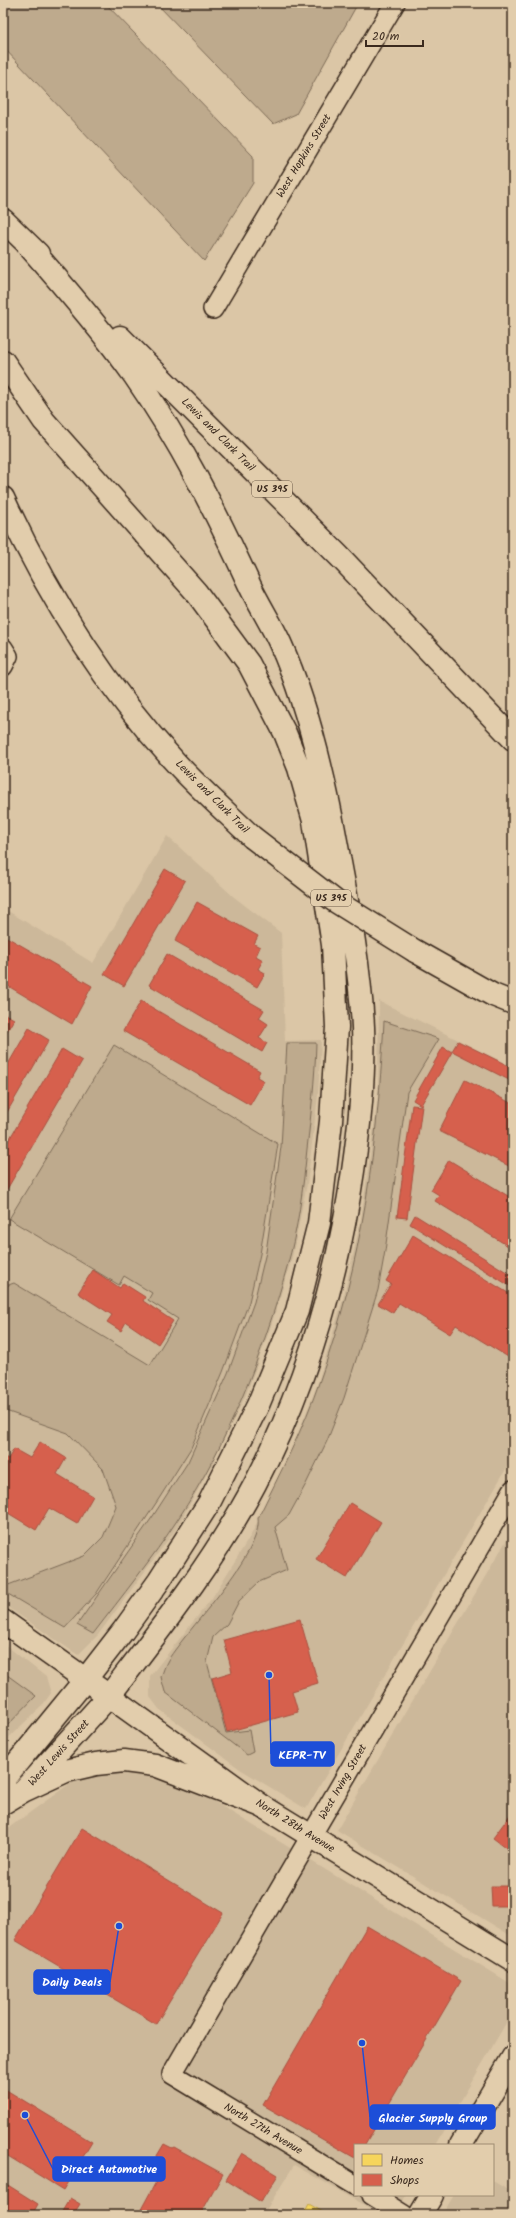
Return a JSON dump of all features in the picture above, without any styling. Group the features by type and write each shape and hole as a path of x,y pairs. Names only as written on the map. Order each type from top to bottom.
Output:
{"main road":[{"name":"Lewis and Clark Trail","path":"3,220 339,556 513,739"},
{"name":"West Lewis Street","path":"3,1803 23,1792 109,1696 165,1623 230,1526 255,1483 286,1417 322,1320 344,1231 360,1122 363,1029 356,950 333,822 303,709 280,644 252,589 227,533 199,479 168,426 134,375 97,326 27,244"},
{"path":"3,361 44,421 196,592 249,664 285,733 298,768 314,821 333,945 337,1027 331,1121 319,1223 297,1311 258,1405 208,1503 159,1581 85,1680 3,1780"},
{"name":"Lewis and Clark Trail","path":"3,498 34,560 72,627 109,681 176,763 252,837 334,901 414,952 493,995 513,1003"},
{"name":"North 28th Avenue","path":"3,1621 262,1806 513,1960"},
{"path":"23,1792 66,1771 96,1764 124,1761 155,1765 262,1806"},
{"path":"462,2144 513,2057"},
{"path":"420,2215 431,2196"}],"street":[{"name":"West Hopkins Street","path":"213,309 395,3"},
{"name":"West Irving Street","path":"172,2074 513,1490"},
{"name":"North 27th Avenue","path":"172,2074 354,2184"},
{"path":"374,2196 404,2215"}],"shaded area":[{"path":"3,3 105,3 253,156 253,183 204,261 3,47"},
{"path":"156,3 358,3 296,114 273,124"},
{"path":"167,836 234,897 281,933 285,1041 321,1040 318,1095 307,1184 292,1258 271,1326 246,1395 210,1468 176,1529 98,1635 78,1655 3,1604 3,908 93,963"},
{"path":"379,1001 513,1067 513,1457 306,1809 240,1769 159,1709 150,1697 150,1676 212,1598 251,1535 286,1464 317,1386 343,1299 361,1219 378,1097"},
{"path":"384,1021 439,1039 407,1092 385,1251 378,1290 344,1398 327,1441 306,1484 289,1515 275,1527 287,1570 259,1582 239,1601 227,1624 213,1637 207,1662 226,1733 249,1730 253,1752 247,1755 165,1692 161,1677 168,1660 237,1570 249,1550 256,1533 258,1518 299,1433 314,1398 335,1336 347,1292 366,1203 377,1112"},
{"path":"287,1043 316,1043 315,1070 300,1209 291,1253 267,1332 228,1429 196,1490 158,1548 93,1634 77,1625 153,1516 188,1462 228,1373 254,1302 266,1252 281,1147"},
{"path":"114,1045 278,1144 260,1254 249,1302 223,1372 191,1448 96,1594 65,1628 3,1591 3,1587 84,1556 103,1537 116,1506 103,1469 68,1433 3,1410 3,1287 14,1283 150,1365 178,1319 148,1300 152,1293 124,1276 119,1285 9,1219"},
{"path":"513,1529 513,1937 337,1830"},
{"path":"3,1643 46,1677 51,1693 42,1706 3,1743"},
{"path":"3,1672 36,1696 3,1730"},
{"path":"112,1766 150,1769 189,1786 513,1985 513,2011 436,2144 354,2144 354,2196 405,2196 395,2215 382,2215 294,2165 263,2215 3,2215 3,1832 76,1779"},
{"path":"494,2182 513,2193 513,2215 442,2215 453,2196 494,2196"}],"building: Homes":[{"path":"309,2204 328,2215 303,2215"}],"building: Shops":[{"path":"165,869 185,881 124,986 104,974"},
{"path":"197,902 258,936 254,944 260,947 256,956 263,960 258,969 265,973 257,987 175,941"},
{"path":"3,935 92,986 72,1024 3,983"},
{"path":"167,954 264,1010 259,1018 268,1024 259,1038 267,1043 262,1052 149,985"},
{"path":"141,1001 260,1071 257,1077 264,1081 250,1105 123,1031"},
{"path":"3,1013 14,1019 3,1038"},
{"path":"29,1028 49,1040 3,1119 3,1073"},
{"path":"458,1041 513,1068 513,1082 452,1051"},
{"path":"443,1047 452,1052 421,1105 413,1100"},
{"path":"62,1049 82,1061 3,1196 3,1150"},
{"path":"465,1080 513,1104 513,1168 439,1131"},
{"path":"412,1105 422,1106 407,1218 397,1217"},
{"path":"449,1160 513,1199 513,1249 435,1201 439,1195 431,1190"},
{"path":"415,1215 513,1276 513,1288 410,1224"},
{"path":"413,1235 513,1296 513,1360 456,1325 450,1334 399,1303 393,1313 378,1304 391,1284 386,1281"},
{"path":"93,1270 120,1288 123,1283 145,1297 143,1301 173,1321 158,1344 126,1322 121,1331 107,1322 112,1315 78,1293"},
{"path":"40,1442 66,1458 57,1474 93,1496 77,1524 49,1508 36,1530 3,1510 3,1456 8,1459 14,1449 30,1458"},
{"path":"350,1503 381,1522 347,1578 316,1559"},
{"path":"300,1619 318,1683 292,1691 298,1712 227,1732 212,1678 232,1672 224,1640"},
{"path":"513,1811 513,1853 493,1838"},
{"path":"82,1828 223,1913 156,2024 15,1940"},
{"path":"491,1886 513,1886 513,1906 492,1906"},
{"path":"367,1926 461,1981 366,2144 354,2144 354,2157 263,2105"},
{"path":"3,2088 92,2142 63,2190 3,2153"},
{"path":"164,2144 172,2148 174,2147 223,2174 200,2215 138,2215 157,2180 146,2174"},
{"path":"242,2153 278,2175 261,2202 226,2180"},
{"path":"3,2182 38,2204 32,2215 3,2215"},
{"path":"70,2198 80,2204 73,2215 60,2215"}],"place":[{"name":"KEPR-TV","path":"269,1675"},
{"name":"Daily Deals","path":"119,1926"},
{"name":"Glacier Supply Group","path":"362,2043"},
{"name":"Direct Automotive","path":"25,2115"}]}
